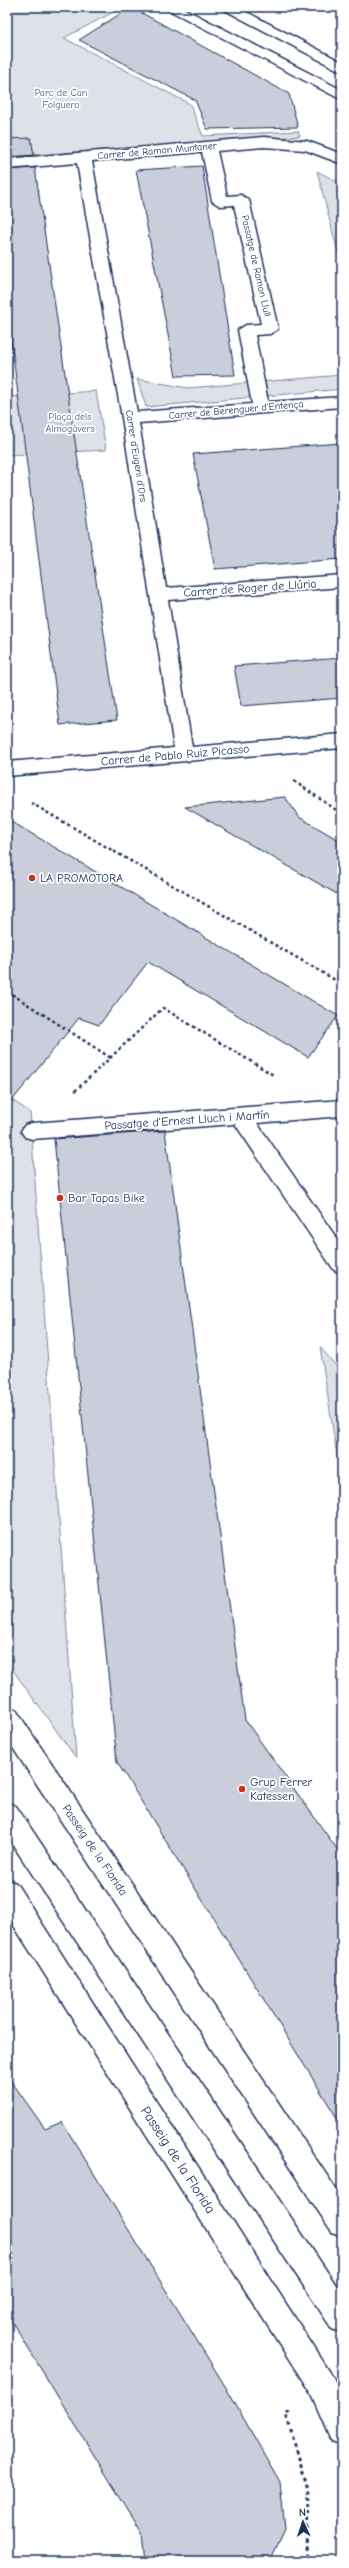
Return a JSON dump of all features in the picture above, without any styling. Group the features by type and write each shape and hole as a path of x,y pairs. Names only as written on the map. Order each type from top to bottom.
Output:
{"street":[{"path":"170,7 342,96"},
{"path":"226,7 342,68"},
{"name":"Carrer de Ramon Muntaner","path":"7,164 264,142 307,146 342,159"},
{"name":"Passatge de Ramon Llull","path":"209,147 220,201 241,200 270,329 246,330 261,408"},
{"name":"Carrer d'Eugeni d'Ors","path":"84,158 130,418 184,755"},
{"name":"Carrer de Berenguer d'Entença","path":"130,418 342,402"},
{"name":"Carrer de Roger de Llúria","path":"158,595 342,581"},
{"name":"Carrer de Pablo Ruiz Picasso","path":"7,769 342,741"},
{"name":"Passatge d'Ernest Lluch i Martín","path":"32,1131 342,1108"},
{"path":"241,1116 342,1264"},
{"name":"Passeig de la Florida","path":"7,1718 342,2222"},
{"path":"7,1814 342,2318"},
{"name":"Passeig de la Florida","path":"7,1892 323,2387 342,2431"}],"path":[{"path":"28,801 342,984"},
{"path":"7,991 110,1058"},
{"path":"32,1131 163,1008 276,1076"},
{"path":"307,2561 308,2489 286,2414 323,2387"}],"green space":[{"name":"Parc de Can Folguera","path":"7,7 123,7 64,38 190,104 203,136 298,131 300,136 7,157"},
{"path":"317,171 342,184 342,268"},
{"path":"342,375 342,389 146,407 137,379 188,388"},
{"name":"Plaça dels Almogàvers","path":"96,391 106,450 7,455 7,397"},
{"path":"7,1097 30,1112 76,1758 7,1662"},
{"path":"320,1347 342,1373 342,1487"}],"building":[{"path":"131,7 289,94 298,127 207,129 195,100 79,40"},
{"path":"31,138 34,155 7,157 7,139"},
{"path":"202,166 235,375 176,376 136,170"},
{"path":"35,168 117,720 60,725 7,308 7,170"},
{"path":"342,443 342,559 215,569 193,454"},
{"path":"342,658 342,698 241,706 234,666"},
{"path":"285,797 299,817 342,842 342,897 185,807"},
{"path":"7,819 338,1016 308,1057 148,962 99,1025 79,1018 7,1107"},
{"path":"165,1131 245,1720 342,1856 342,2126 117,1762 54,1139"},
{"path":"7,2075 45,2129 62,2122 225,2386 280,2482 285,2529 270,2561 145,2561 142,2533 7,2314"}],"place":[{"name":"LA PROMOTORA","path":"32,878"},
{"name":"Bar Tapas Bike","path":"60,1198"},
{"name":"Grup Ferrer Katessen","path":"242,1789"}]}
